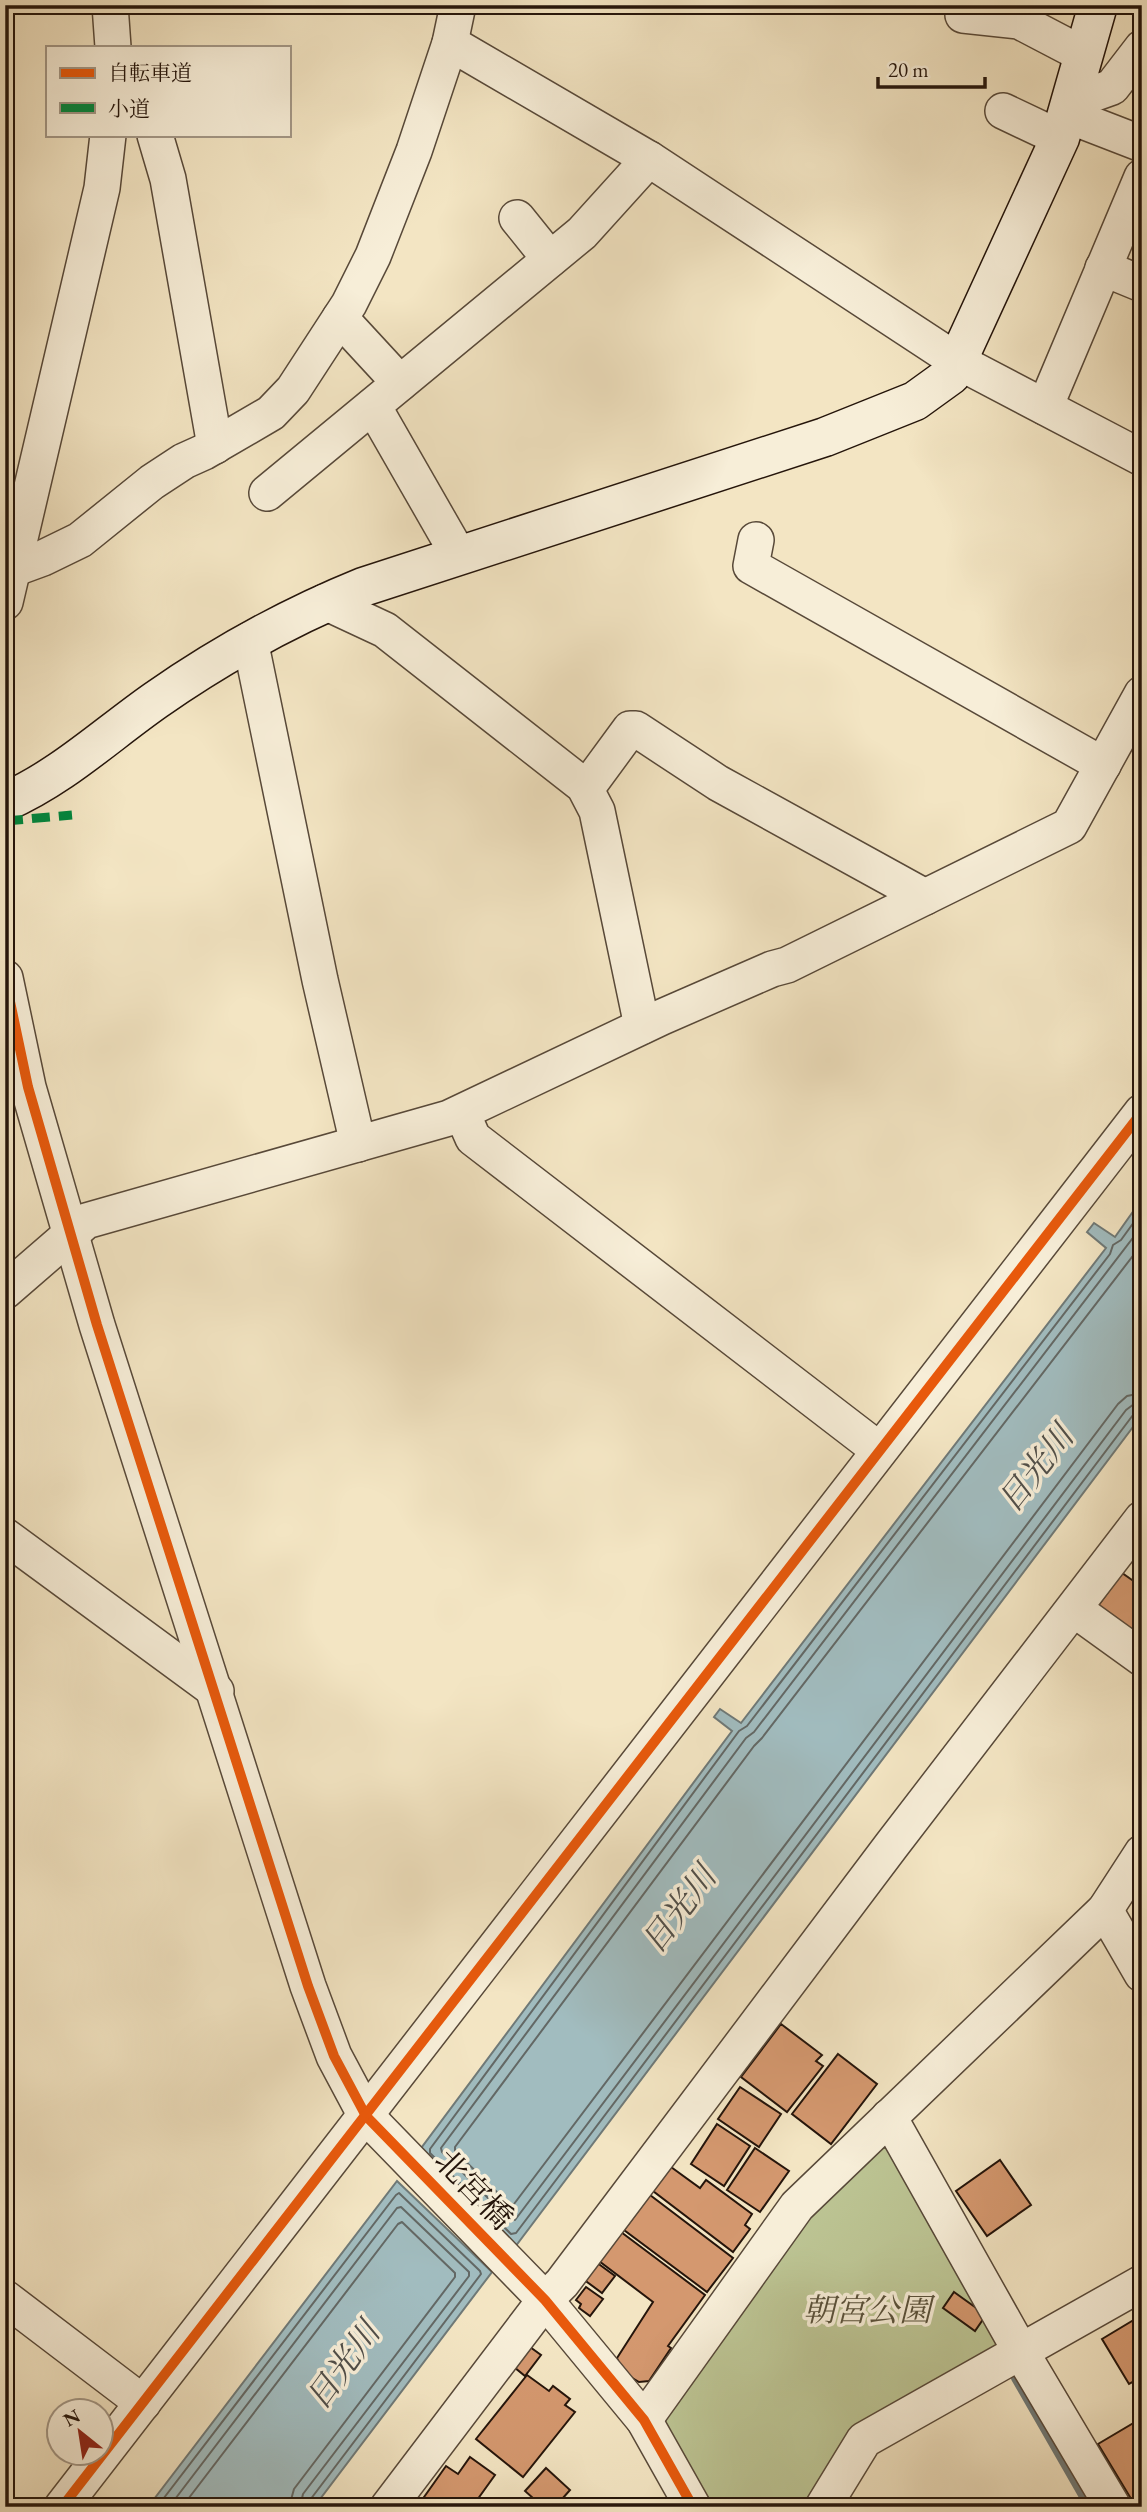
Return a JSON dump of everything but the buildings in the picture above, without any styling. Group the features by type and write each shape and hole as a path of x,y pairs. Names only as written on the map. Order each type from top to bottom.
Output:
{"street":[{"path":"110,5 113,46"},
{"path":"13,569 80,540 152,482 184,461 271,414 293,390 340,318 373,256 414,151 450,43 458,5"},
{"path":"5,802 53,778 220,656 325,602 363,587 825,437 915,401 951,374 1066,118 1098,5"},
{"path":"963,15 1019,20 1084,55"},
{"path":"450,43 649,159 957,361 1142,458"},
{"path":"1066,118 1112,87 1142,48"},
{"path":"1003,111 1066,118 1142,144"},
{"path":"5,602 102,188 108,136"},
{"path":"155,136 167,179 215,446"},
{"path":"267,493 582,233 649,159"},
{"path":"1045,407 1142,177"},
{"path":"517,218 550,259"},
{"path":"1103,268 1142,284"},
{"path":"340,318 400,383"},
{"path":"373,406 459,556"},
{"path":"756,540 751,566 1103,765"},
{"path":"325,602 385,630 586,789 597,811 642,1026"},
{"path":"250,640 317,966 358,1144"},
{"path":"5,1317 55,1272 74,1246 86,1221 462,1113 642,1026 772,969 787,965 1069,826 1142,694"},
{"path":"586,789 630,729 636,729 718,783 925,897"},
{"name":"北宮橋","path":"5,978 27,1087 74,1246 308,1986 334,2056 366,2116 545,2300 644,2420 693,2507"},
{"path":"62,2507 1142,1112"},
{"path":"462,1113 473,1139 879,1450"},
{"path":"5,1290 74,1246"},
{"path":"388,2507 545,2300 562,2283 1142,1519"},
{"path":"5,1536 216,1691"},
{"path":"1074,1609 1142,1657"},
{"path":"644,2420 797,2206 1105,1910 1142,1853"},
{"path":"1105,1910 1142,1974"},
{"path":"889,2116 1021,2352 1113,2507"},
{"path":"822,2507 864,2440 1142,2283"},
{"path":"5,2298 142,2403"}],"green space":[{"name":"朝宮公園","path":"882,2148 897,2148 1016,2351 857,2438 814,2507 702,2507 655,2421 804,2211"}],"water":[{"name":"日光川","path":"1142,1199 1142,1415 515,2247 419,2151 732,1731 714,1717 720,1709 741,1723 1106,1248 1087,1232 1094,1223 1115,1237"},
{"name":"日光川","path":"397,2181 492,2272 314,2507 148,2507"}],"waterway":[{"path":"1016,2378 1090,2507"}],"marked path":[{"path":"5,821 72,815"}],"cycle path":[{"path":"5,978 28,1087 97,1325 308,1986 334,2056 366,2116 545,2300 644,2420 693,2507"},
{"path":"62,2507 1142,1112"}]}
